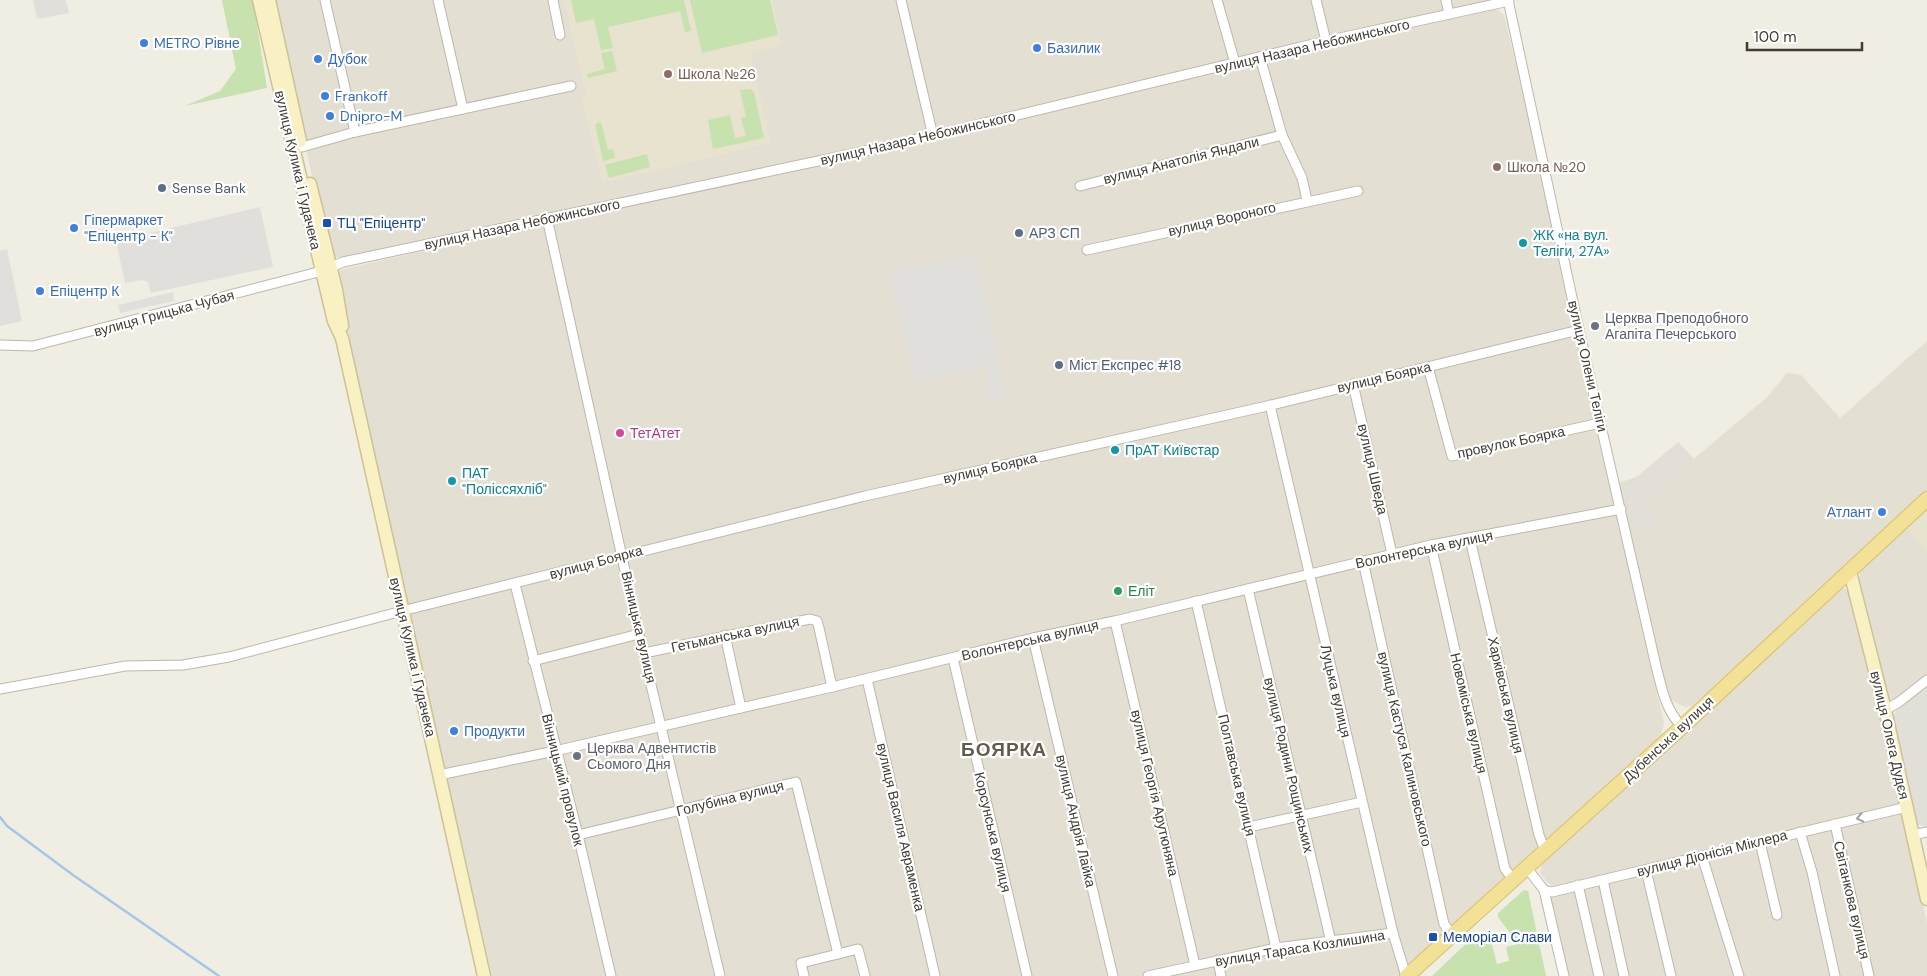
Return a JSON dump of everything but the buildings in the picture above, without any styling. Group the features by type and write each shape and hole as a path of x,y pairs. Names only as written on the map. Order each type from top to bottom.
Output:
{"main road":[{"name":"вулиця Кулика і Гудачека","path":"259,0 326,269"},
{"name":"вулиця Кулика і Гудачека","path":"269,0 302,147 326,269 334,321 342,338 484,976"},
{"name":"Дубенська вулиця","path":"1407,976 1682,727 1927,499"},
{"name":"вулиця Олега Дудєя","path":"1850,572 1885,710 1927,899"}],"street":[{"path":"325,0 355,132"},
{"path":"438,0 463,109"},
{"path":"553,0 560,35"},
{"path":"901,0 933,136"},
{"path":"1217,0 1235,63"},
{"path":"1316,0 1326,42"},
{"path":"1446,0 1450,14"},
{"name":"вулиця Назара Небожинського","path":"326,269 343,262 933,136 1260,57 1509,1"},
{"name":"вулиця Олени Теліги","path":"1509,1 1579,330 1665,702 1672,716 1682,727"},
{"path":"1260,57 1282,135 1302,178 1307,200"},
{"path":"302,147 355,132 571,86"},
{"name":"вулиця Анатолія Яндали","path":"1080,186 1282,135"},
{"name":"вулиця Вороного","path":"1087,250 1307,200 1358,191"},
{"name":"Вінницька вулиця","path":"547,218 639,634 720,976"},
{"name":"вулиця Грицька Чубая","path":"0,345 33,346 326,269"},
{"name":"вулиця Боярка","path":"0,689 125,666 183,665 229,657 622,555 865,496 1270,405 1579,330"},
{"name":"провулок Боярка","path":"1428,367 1452,456 1600,423"},
{"name":"вулиця Шведа","path":"1353,384 1392,554"},
{"name":"Луцька вулиця","path":"1270,405 1393,933 1407,976"},
{"name":"Волонтерська вулиця","path":"439,775 556,751 662,725 832,688 1033,638 1115,621 1431,545 1621,509"},
{"name":"Харківська вулиця","path":"1470,539 1539,835 1545,851"},
{"name":"Новоміська вулиця","path":"1431,545 1505,869 1514,878"},
{"name":"вулиця Кастуся Калиновського","path":"1363,561 1444,924 1452,935"},
{"name":"Вінницький провулок","path":"515,584 611,976"},
{"name":"вулиця Родини Рощинських","path":"1248,589 1331,942"},
{"name":"Полтавська вулиця","path":"1196,601 1276,948"},
{"name":"Гетьманська вулиця","path":"644,654 725,635 810,619 817,621 832,688"},
{"name":"вулиця Георгія Арутюняна","path":"1115,621 1195,965"},
{"path":"533,661 639,634"},
{"path":"725,635 741,708"},
{"name":"вулиця Андрія Лайка","path":"1033,638 1113,976"},
{"name":"Корсунська вулиця","path":"953,658 1026,976"},
{"name":"вулиця Василя Авраменка","path":"867,679 935,976"},
{"path":"1885,710 1899,702 1927,680"},
{"name":"Голубина вулиця","path":"578,835 796,782 838,954"},
{"path":"1249,827 1362,802"},
{"name":"вулиця Діонісія Міклера","path":"1544,890 1552,892 1907,807"},
{"name":"Світанкова вулиця","path":"1835,824 1869,976"},
{"path":"1800,832 1812,872 1835,976"},
{"path":"1913,835 1927,832"},
{"path":"1760,842 1777,915"},
{"path":"1702,856 1739,976"},
{"path":"1527,868 1544,890 1564,976"},
{"path":"1646,870 1670,976"},
{"path":"1603,880 1624,976"},
{"path":"1578,886 1599,976"},
{"name":"вулиця Тараса Козлишина","path":"1148,976 1276,948 1393,933"},
{"path":"804,976 801,964 858,949 864,976"},
{"path":"1218,960 1221,976"}],"shaded area":[{"path":"33,0 66,0 69,13 37,19"},
{"path":"272,0 1491,0 1314,39 826,155 343,258 333,256 317,198"},
{"name":"Школа №26","path":"564,0 772,0 782,45 750,53 771,143 602,183 582,97 586,95"},
{"path":"1496,8 1504,15 1523,93 1575,339 1664,723 1661,735 1398,976 492,976 372,446 338,282 337,273 340,270 1361,36"},
{"path":"260,207 273,267 151,293 148,282 142,280 125,283 116,241"},
{"path":"7,249 22,321 0,326 0,251"},
{"path":"976,255 1002,378 1009,397 988,401 986,367 915,383 888,269 921,266"},
{"path":"173,292 174,301 120,313 118,305"},
{"path":"1927,341 1927,492 1692,706 1685,707 1670,700 1666,692 1619,483 1638,476 1678,442 1694,459 1767,397 1787,373 1801,375 1840,418"},
{"path":"1679,447 1692,463 1644,502 1659,521 1654,526 1634,531 1623,486 1640,480"},
{"path":"1927,510 1927,550 1907,528"},
{"path":"1907,528 1927,550 1927,674 1893,700 1888,698 1859,578 1861,571"},
{"path":"1843,588 1848,591 1853,600 1899,805 1555,887 1548,883 1540,873 1543,860 1839,589"},
{"path":"1927,685 1927,827 1916,824 1893,719 1896,710"},
{"path":"1901,813 1904,817 1927,923 1927,976 1566,976 1549,896"}],"green space":[{"path":"222,0 253,0 267,88 185,106 220,91 236,69"},
{"path":"571,0 684,0 691,31 685,32 680,11 608,27 613,48 601,50 594,19 576,23"},
{"path":"690,0 770,0 778,35 702,53"},
{"path":"612,51 617,71 588,78 587,74 605,69 601,53"},
{"path":"750,89 754,92 764,138 713,149 708,120 730,115 735,138 746,136 741,118 746,117 740,90"},
{"path":"601,122 608,150 613,149 615,158 603,161 595,124"},
{"path":"647,154 650,167 609,178 605,165"},
{"path":"1524,890 1528,891 1546,976 1432,976 1473,937 1492,945 1497,964 1509,961 1506,947 1518,944 1498,917 1498,913"}],"waterway":[{"path":"0,817 7,826 73,875 219,976"}],"place":[{"name":"METRO Рівне","path":"144,43"},
{"name":"Базилик","path":"1037,48"},
{"name":"Дубок","path":"318,59"},
{"name":"Школа №26","path":"668,74"},
{"name":"Frankoff","path":"325,96"},
{"name":"Dnipro-M","path":"330,116"},
{"name":"Школа №20","path":"1497,167"},
{"name":"Sense Bank","path":"162,188"},
{"name":"ТЦ \"Епіцентр\"","path":"327,223"},
{"name":"Гіпермаркет \"Епіцентр - К\"","path":"74,228"},
{"name":"АРЗ СП","path":"1019,233"},
{"name":"ЖК «на вул. Теліги, 27А»","path":"1523,243"},
{"name":"Епіцентр К","path":"40,291"},
{"name":"Церква Преподобного Агапіта Печерського","path":"1595,326"},
{"name":"Міст Експрес #18","path":"1059,365"},
{"name":"ТетАтет","path":"620,433"},
{"name":"ПрАТ Київстар","path":"1115,450"},
{"name":"ПАТ \"Поліссяхліб\"","path":"452,481"},
{"name":"Атлант","path":"1882,512"},
{"name":"Еліт","path":"1118,591"},
{"name":"Продукти","path":"454,731"},
{"name":"Церква Адвентистів Сьомого Дня","path":"577,756"},
{"name":"Меморіал Слави","path":"1433,937"}],"district":[{"name":"БОЯРКА","path":"1004,749"}]}
